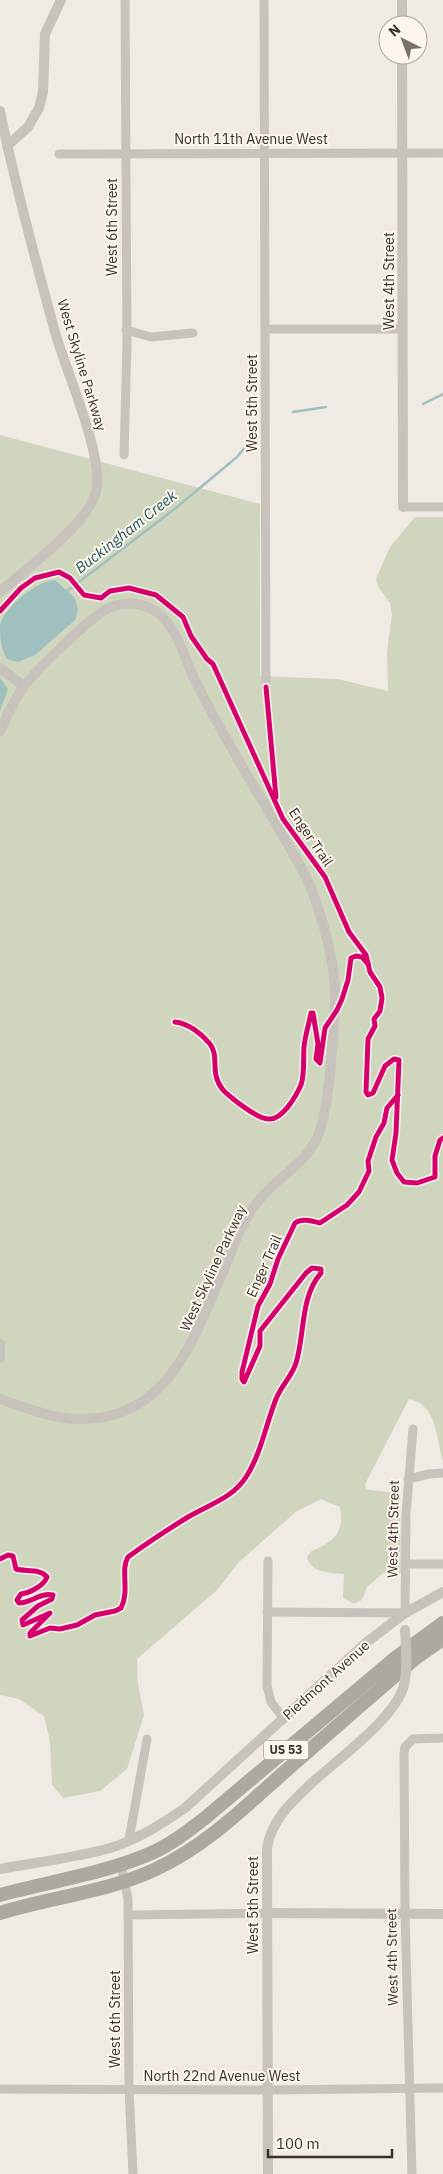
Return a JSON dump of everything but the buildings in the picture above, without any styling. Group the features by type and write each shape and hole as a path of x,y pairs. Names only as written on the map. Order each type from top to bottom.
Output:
{"highway":[{"name":"Piedmont Avenue","path":"0,1895 121,1864 156,1851 190,1830 394,1659 443,1623"},
{"name":"US 53","path":"0,1913 126,1881 168,1864 211,1836 397,1674 443,1639"}],"street":[{"path":"4,147 28,127 39,108 44,92 45,34 61,0"},
{"name":"West 6th Street","path":"124,455 126,330 125,0"},
{"name":"West 5th Street","path":"264,0 266,687"},
{"path":"402,0 402,15"},
{"name":"West 4th Street","path":"402,65 403,507"},
{"name":"West Skyline Parkway","path":"0,110 4,147 56,333 93,449 98,476 96,492 86,514 0,592"},
{"name":"North 11th Avenue West","path":"59,154 443,153"},
{"path":"266,329 403,329"},
{"path":"126,330 151,337 193,333"},
{"path":"403,507 443,507"},
{"name":"West Skyline Parkway","path":"0,731 24,686 67,643 110,608 121,604 136,604 151,608 159,614 175,635 216,720 311,888 327,936 336,998 323,1124 316,1141 304,1157 258,1201 244,1224 198,1329 169,1379 140,1404 122,1413 84,1420 40,1413 0,1399"},
{"path":"0,668 24,686"},
{"path":"0,1344 0,1358"},
{"name":"West 4th Street","path":"405,1630 408,1479 413,1429"},
{"path":"408,1479 443,1473"},
{"path":"268,1560 268,1691 272,1705 284,1719"},
{"path":"406,1564 443,1564"},
{"name":"Piedmont Avenue","path":"0,1869 110,1848 153,1829 185,1808 367,1642 405,1613 443,1592"},
{"path":"267,1612 405,1613"},
{"name":"West 5th Street","path":"268,2174 266,1913 267,1852 271,1834 285,1809 384,1718 398,1701 405,1679 405,1630"},
{"name":"West 4th Street","path":"412,2174 408,2089 404,1753 409,1741 420,1738 443,1738"},
{"path":"129,1840 148,1739"},
{"name":"West 6th Street","path":"121,1864 126,1881 128,1915 133,2174"},
{"path":"128,1915 266,1913 443,1914"},
{"name":"North 22nd Avenue West","path":"0,2089 267,2090 443,2088"}],"green space":[{"path":"0,435 260,504 260,676 337,679 388,691 387,653 392,614 390,603 379,588 376,579 390,547 415,517 443,517 443,1461 431,1415 418,1402 409,1399 365,1484 366,1489 400,1493 401,1573 383,1573 367,1587 362,1600 354,1604 343,1598 344,1574 317,1570 307,1558 310,1552 325,1545 336,1536 341,1524 340,1507 321,1499 297,1511 239,1562 217,1590 137,1659 138,1684 144,1715 127,1769 100,1791 63,1798 52,1785 50,1741 44,1716 19,1699 0,1695"}],"water":[{"path":"55,580 75,598 78,610 75,620 35,655 18,662 7,659 3,651 1,639 0,625 3,618 22,596 47,581"},
{"path":"0,678 8,689 0,711"}],"waterway":[{"name":"Buckingham Creek","path":"423,404 443,394"},
{"name":"Buckingham Creek","path":"293,412 326,407"},
{"name":"Buckingham Creek","path":"66,592 177,507 237,457 252,439"}],"cycle path":[{"name":"Enger Trail","path":"0,611 21,588 35,578 59,572 70,578 84,595 101,598 110,591 129,588 156,595 183,617 191,636 207,659 213,664 283,819 325,877 349,932 366,955 370,972 380,987 382,998 380,1011 374,1019 375,1026 368,1039 366,1092 368,1095 373,1093 385,1066 394,1059 399,1060 396,1133 392,1160 397,1173 404,1182 417,1183 435,1177 435,1156 440,1140 443,1138"},
{"path":"266,687 276,797"},
{"path":"175,1022 185,1024 203,1036 210,1044 214,1054 216,1077 223,1090 257,1115 273,1119 288,1107 301,1085 305,1043 311,1013 313,1013 318,1044 316,1059 320,1063 325,1028 342,999 348,980 351,958 356,956 362,957 368,964"},
{"name":"Enger Trail","path":"0,1559 8,1555 13,1556 16,1569 40,1572 47,1577 40,1586 32,1591 21,1594 17,1600 19,1603 23,1603 44,1595 53,1595 52,1599 38,1606 22,1620 23,1625 50,1613 30,1633 30,1636 50,1628 60,1629 77,1625 95,1615 121,1608 125,1595 125,1568 128,1557 188,1517 227,1496 241,1484 256,1459 278,1394 296,1363 306,1304 314,1283 321,1273 321,1269 312,1268 306,1273 260,1331 260,1346 244,1382 242,1372 258,1306 270,1284 278,1259 295,1223 304,1220 320,1223 347,1205 359,1192 369,1171 368,1161 376,1137 384,1123 387,1108 398,1095"}]}
